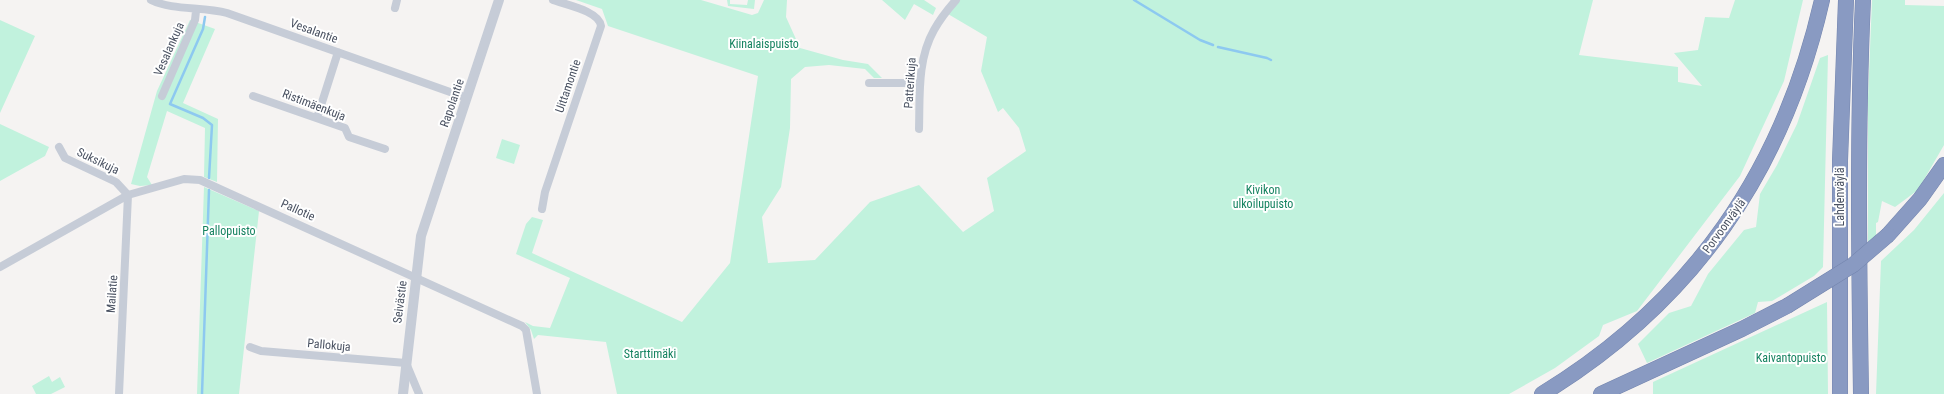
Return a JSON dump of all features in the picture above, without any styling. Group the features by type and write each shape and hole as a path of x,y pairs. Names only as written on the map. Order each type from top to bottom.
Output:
{"highway":[{"name":"Porvoonväylä","path":"1542,394 1594,359 1625,335 1679,284 1728,223 1763,167 1786,116 1802,76 1822,0"},
{"name":"Lahdenväylä","path":"1840,394 1840,153 1846,0"},
{"name":"Lahdenväylä","path":"1861,394 1858,165 1859,91 1863,0"},
{"path":"1601,394 1742,329 1786,306 1853,266 1888,235 1920,200 1944,165"}],"street":[{"name":"Vesalantie","path":"151,0 170,6 212,9 467,98"},
{"name":"Rapolantie","path":"428,214 499,0"},
{"name":"Uittamontie","path":"542,209 545,192 601,26 600,20 594,15 554,0"},
{"name":"Patterikuja","path":"919,129 922,63 930,38 941,18 956,0"},
{"name":"Vesalankuja","path":"162,96 195,20 196,11"},
{"path":"317,118 338,52"},
{"path":"869,83 920,84"},
{"name":"Ristimäenkuja","path":"253,96 345,128 349,137 385,149"},
{"name":"Suksikuja","path":"59,147 65,158 116,182 128,195"},
{"name":"Pallotie","path":"0,267 128,195 192,178 200,180 522,326 526,330 537,394"},
{"name":"Mailatie","path":"119,394 128,195"},
{"name":"Seivästie","path":"403,394 420,243 428,214"},
{"name":"Pallokuja","path":"250,347 261,351 406,363"},
{"path":"406,363 419,394"}],"green space":[{"name":"Kivikon ulkoilupuisto","path":"576,0 701,0 752,15 758,13 764,0 787,0 786,17 800,48 843,60 868,64 882,78 874,78 865,69 829,65 805,67 791,79 790,128 781,187 762,217 768,263 815,260 870,202 919,185 963,232 994,211 987,178 1026,151 1019,128 1003,108 998,112 981,71 987,37 948,14 960,0 1593,0 1579,55 1678,67 1678,82 1702,86 1674,53 1698,50 1705,17 1729,18 1735,0 1803,0 1784,81 1740,176 1637,311 1603,325 1599,336 1555,368 1509,394 617,394 606,342 538,335 534,339 531,330 525,322 533,326 550,328 570,278 516,254 526,224 532,217 543,220 532,253 682,322 730,263 758,76 608,26 602,9"},
{"path":"727,0 730,0 730,4 747,5 748,0 755,0 754,9 728,6"},
{"path":"882,0 924,0 936,8 933,15 914,4 905,20"},
{"path":"1872,0 1905,0 1905,5 1944,6 1944,145 1918,190 1895,207 1882,201 1878,222 1876,223 1876,237 1868,244 1868,98"},
{"path":"0,20 35,36 0,113"},
{"path":"190,20 215,29 183,103 218,119 217,182 204,177 205,128 167,111 147,177 152,185 140,186 131,184 157,91"},
{"path":"1828,55 1823,267 1814,276 1772,301 1758,302 1755,313 1647,363 1638,344 1669,313 1691,306 1708,274 1744,230 1756,227 1760,194 1777,165 1797,124 1820,58"},
{"path":"0,124 49,147 45,156 0,181"},
{"path":"502,139 520,145 514,164 496,158"},
{"name":"Pallopuisto","path":"204,187 259,211 239,394 197,394"},
{"path":"1944,193 1944,394 1876,394 1881,261 1914,230"},
{"name":"Kaivantopuisto","path":"1827,302 1828,394 1653,394 1653,382"},
{"path":"49,376 52,382 60,377 65,387 51,394 36,394 32,386"}],"waterway":[{"path":"1134,0 1200,40 1213,45"},
{"path":"205,17 203,29 170,104 203,118 212,125 209,178"},
{"path":"1218,47 1271,60"},
{"path":"202,394 209,190"}],"park label":[{"name":"Kiinalaispuisto","path":"764,44"},
{"name":"Starttimäki","path":"650,354"}]}
